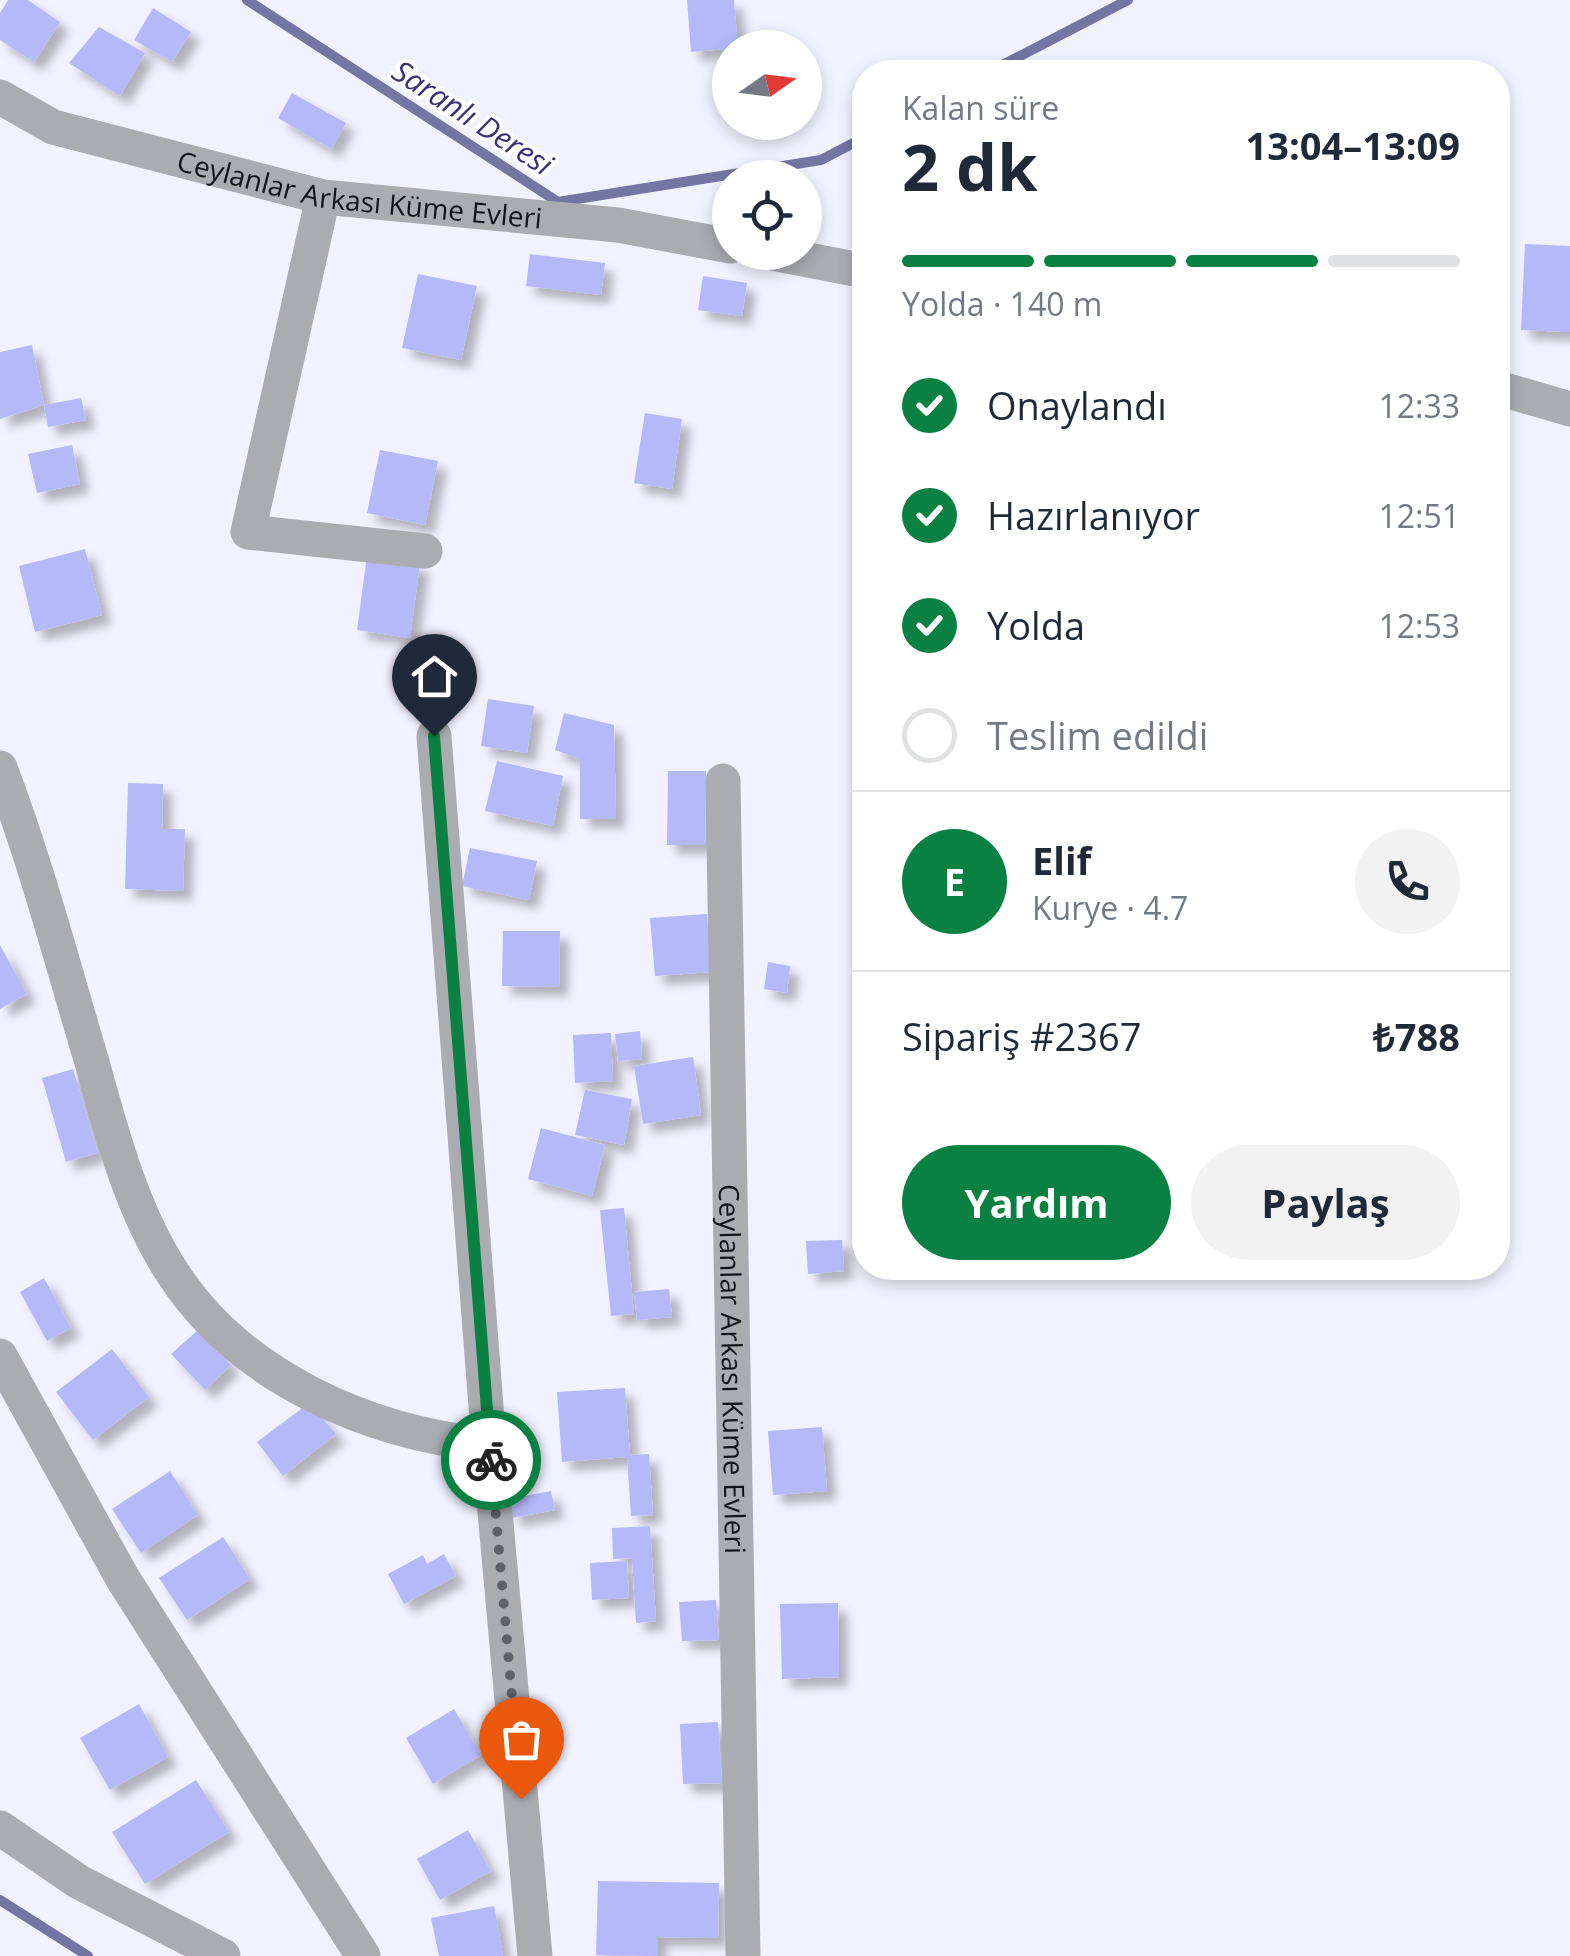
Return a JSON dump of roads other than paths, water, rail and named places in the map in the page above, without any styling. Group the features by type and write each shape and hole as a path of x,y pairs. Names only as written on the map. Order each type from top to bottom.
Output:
{"street":[{"name":"Ceylanlar Arkası Küme Evleri","path":"0,97 53,127 323,198 618,225 712,243"},
{"path":"323,198 248,532 425,551"},
{"path":"822,262 852,268"},
{"path":"1510,392 1570,409"},
{"path":"434,736 489,1445 535,1956"},
{"path":"0,768 8,814 106,1111 139,1205 172,1272 199,1309 257,1358 344,1412 442,1440 489,1445"},
{"name":"Ceylanlar Arkası Küme Evleri","path":"723,781 743,1956"},
{"path":"0,1356 123,1579 364,1956"},
{"path":"0,1828 79,1882 222,1956"}],"waterway":[{"name":"Saranlı Deresi","path":"247,0 558,202 821,160 852,144"},
{"name":"Saranlı Deresi","path":"1012,60 1128,0"},
{"path":"0,1900 88,1956"}]}
